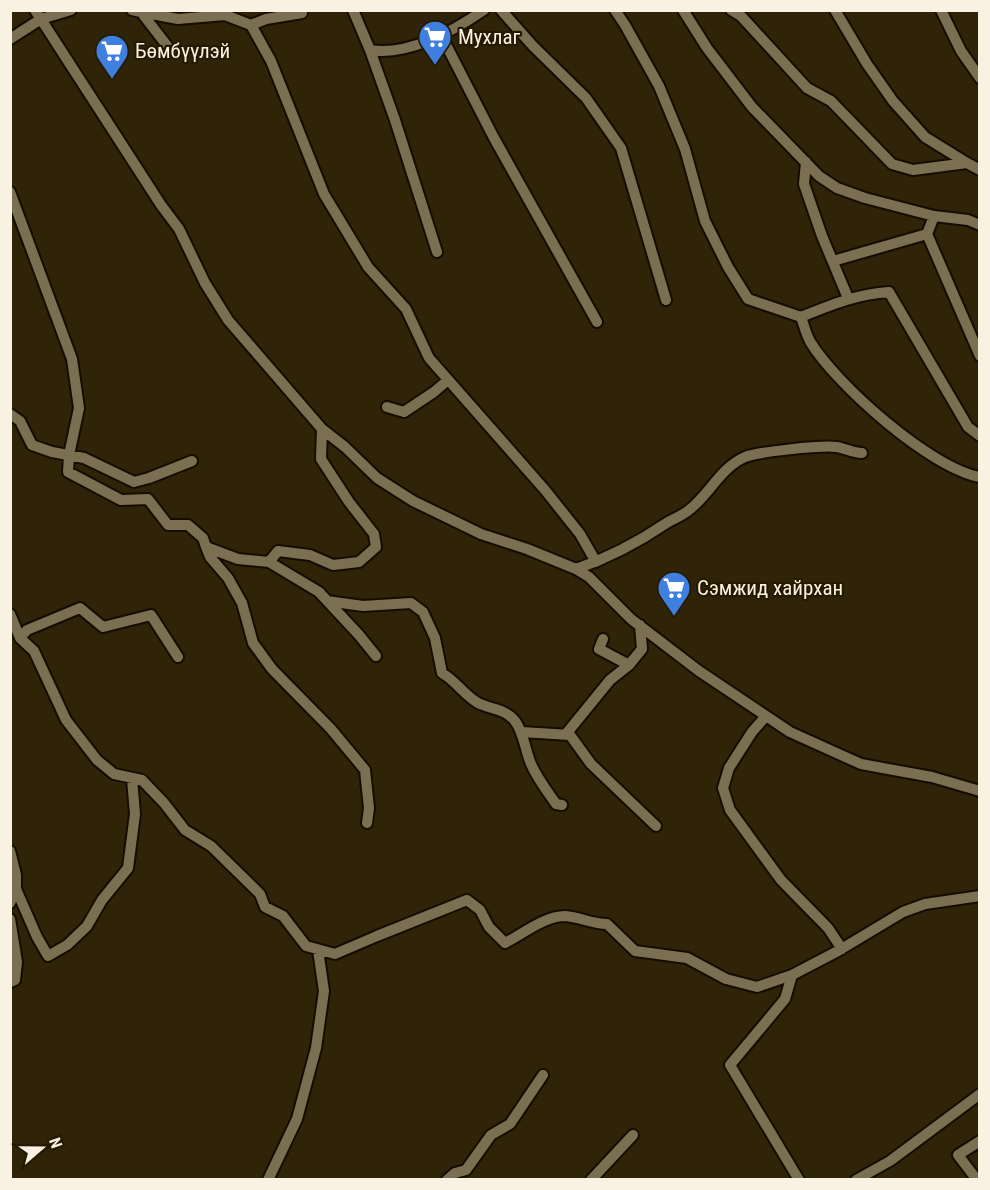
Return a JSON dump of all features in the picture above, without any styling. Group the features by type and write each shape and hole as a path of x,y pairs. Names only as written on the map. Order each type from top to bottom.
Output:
{"street":[{"path":"10,39 38,15 71,10"},
{"path":"353,10 395,120 437,252"},
{"path":"370,50 384,52 398,50 441,35 468,15 484,10"},
{"path":"501,10 533,46 586,98 621,148 666,300"},
{"path":"615,10 659,86 685,149 705,221 728,267 748,298 801,316 848,298 889,291 968,427 980,436"},
{"path":"683,10 707,48 752,107 819,176 837,188 865,198 934,216 968,220 980,225"},
{"path":"732,10 741,16 807,88 831,101 892,164 913,170 967,163"},
{"path":"835,10 867,64 893,100 926,137 980,170"},
{"path":"941,10 961,51 980,78"},
{"path":"137,11 178,19 225,13 251,25 271,61 324,194 368,267 406,309 429,357 545,490 580,534 596,562"},
{"path":"137,11 172,52"},
{"path":"251,25 266,19 302,13"},
{"path":"38,15 161,205 179,229 205,284 228,320 322,429 345,447 377,478 413,501 482,534 576,569 589,577 640,625 699,671 790,732 861,764 932,777 980,791"},
{"path":"441,35 494,138 597,322"},
{"path":"806,162 804,184 848,298"},
{"path":"10,192 72,358 79,408 69,455 68,472 121,500 148,499 168,525 188,525 202,538 210,557 228,578 243,603 253,643 272,669 331,729 365,770 369,808 367,823"},
{"path":"934,216 927,234 980,356"},
{"path":"833,261 927,234"},
{"path":"801,316 809,341 827,365 885,423 942,462 970,475 980,477"},
{"path":"387,407 404,412 448,380"},
{"path":"10,414 20,421 32,445 52,452 84,458 134,482 192,461"},
{"path":"269,562 278,551 310,555 333,565 359,562 376,547 374,534 349,502 321,459 322,429"},
{"path":"576,569 638,542 688,511 712,488 726,469 746,456 817,447 835,447 862,453"},
{"path":"206,547 238,559 269,562 319,592 359,634 376,656"},
{"path":"327,600 363,606 411,603 423,612 435,638 442,674 453,679 477,702 513,719 522,732 524,746 540,781 556,804 562,805"},
{"path":"20,638 27,630 80,608 103,627 151,615 178,657"},
{"path":"10,614 20,638 34,651 66,720 97,760 114,774 142,780 185,830 211,846 260,894 265,907 283,916 306,946 318,950 335,954 468,900 480,910 489,927 505,943 546,920 562,916 583,918 595,924 607,924 635,951 687,958 726,979 757,987 792,975 842,949 903,912 925,904 980,896"},
{"path":"566,734 610,680 629,665 642,649 640,625"},
{"path":"603,639 599,649 629,665"},
{"path":"766,716 752,732 729,768 723,788 730,810 781,880 828,928 842,949"},
{"path":"522,732 570,735 591,764 656,826"},
{"path":"16,889 48,956 68,945 87,926 102,900 128,868 135,814 132,779"},
{"path":"10,851 16,875 16,889 10,903"},
{"path":"10,919 18,968 15,980 10,982"},
{"path":"268,1179 297,1119 316,1048 324,991 318,950"},
{"path":"792,975 785,999 730,1065 799,1179"},
{"path":"447,1179 454,1173 466,1170 491,1136 510,1124 543,1075"},
{"path":"856,1179 890,1161 980,1094"},
{"path":"591,1179 633,1135"},
{"path":"977,1179 958,1155 980,1141"}],"place":[{"name":"Мухлаг","path":"435,66"},
{"name":"Бөмбүүлэй","path":"112,80"},
{"name":"Сэмжид хайрхан","path":"674,617"}]}
